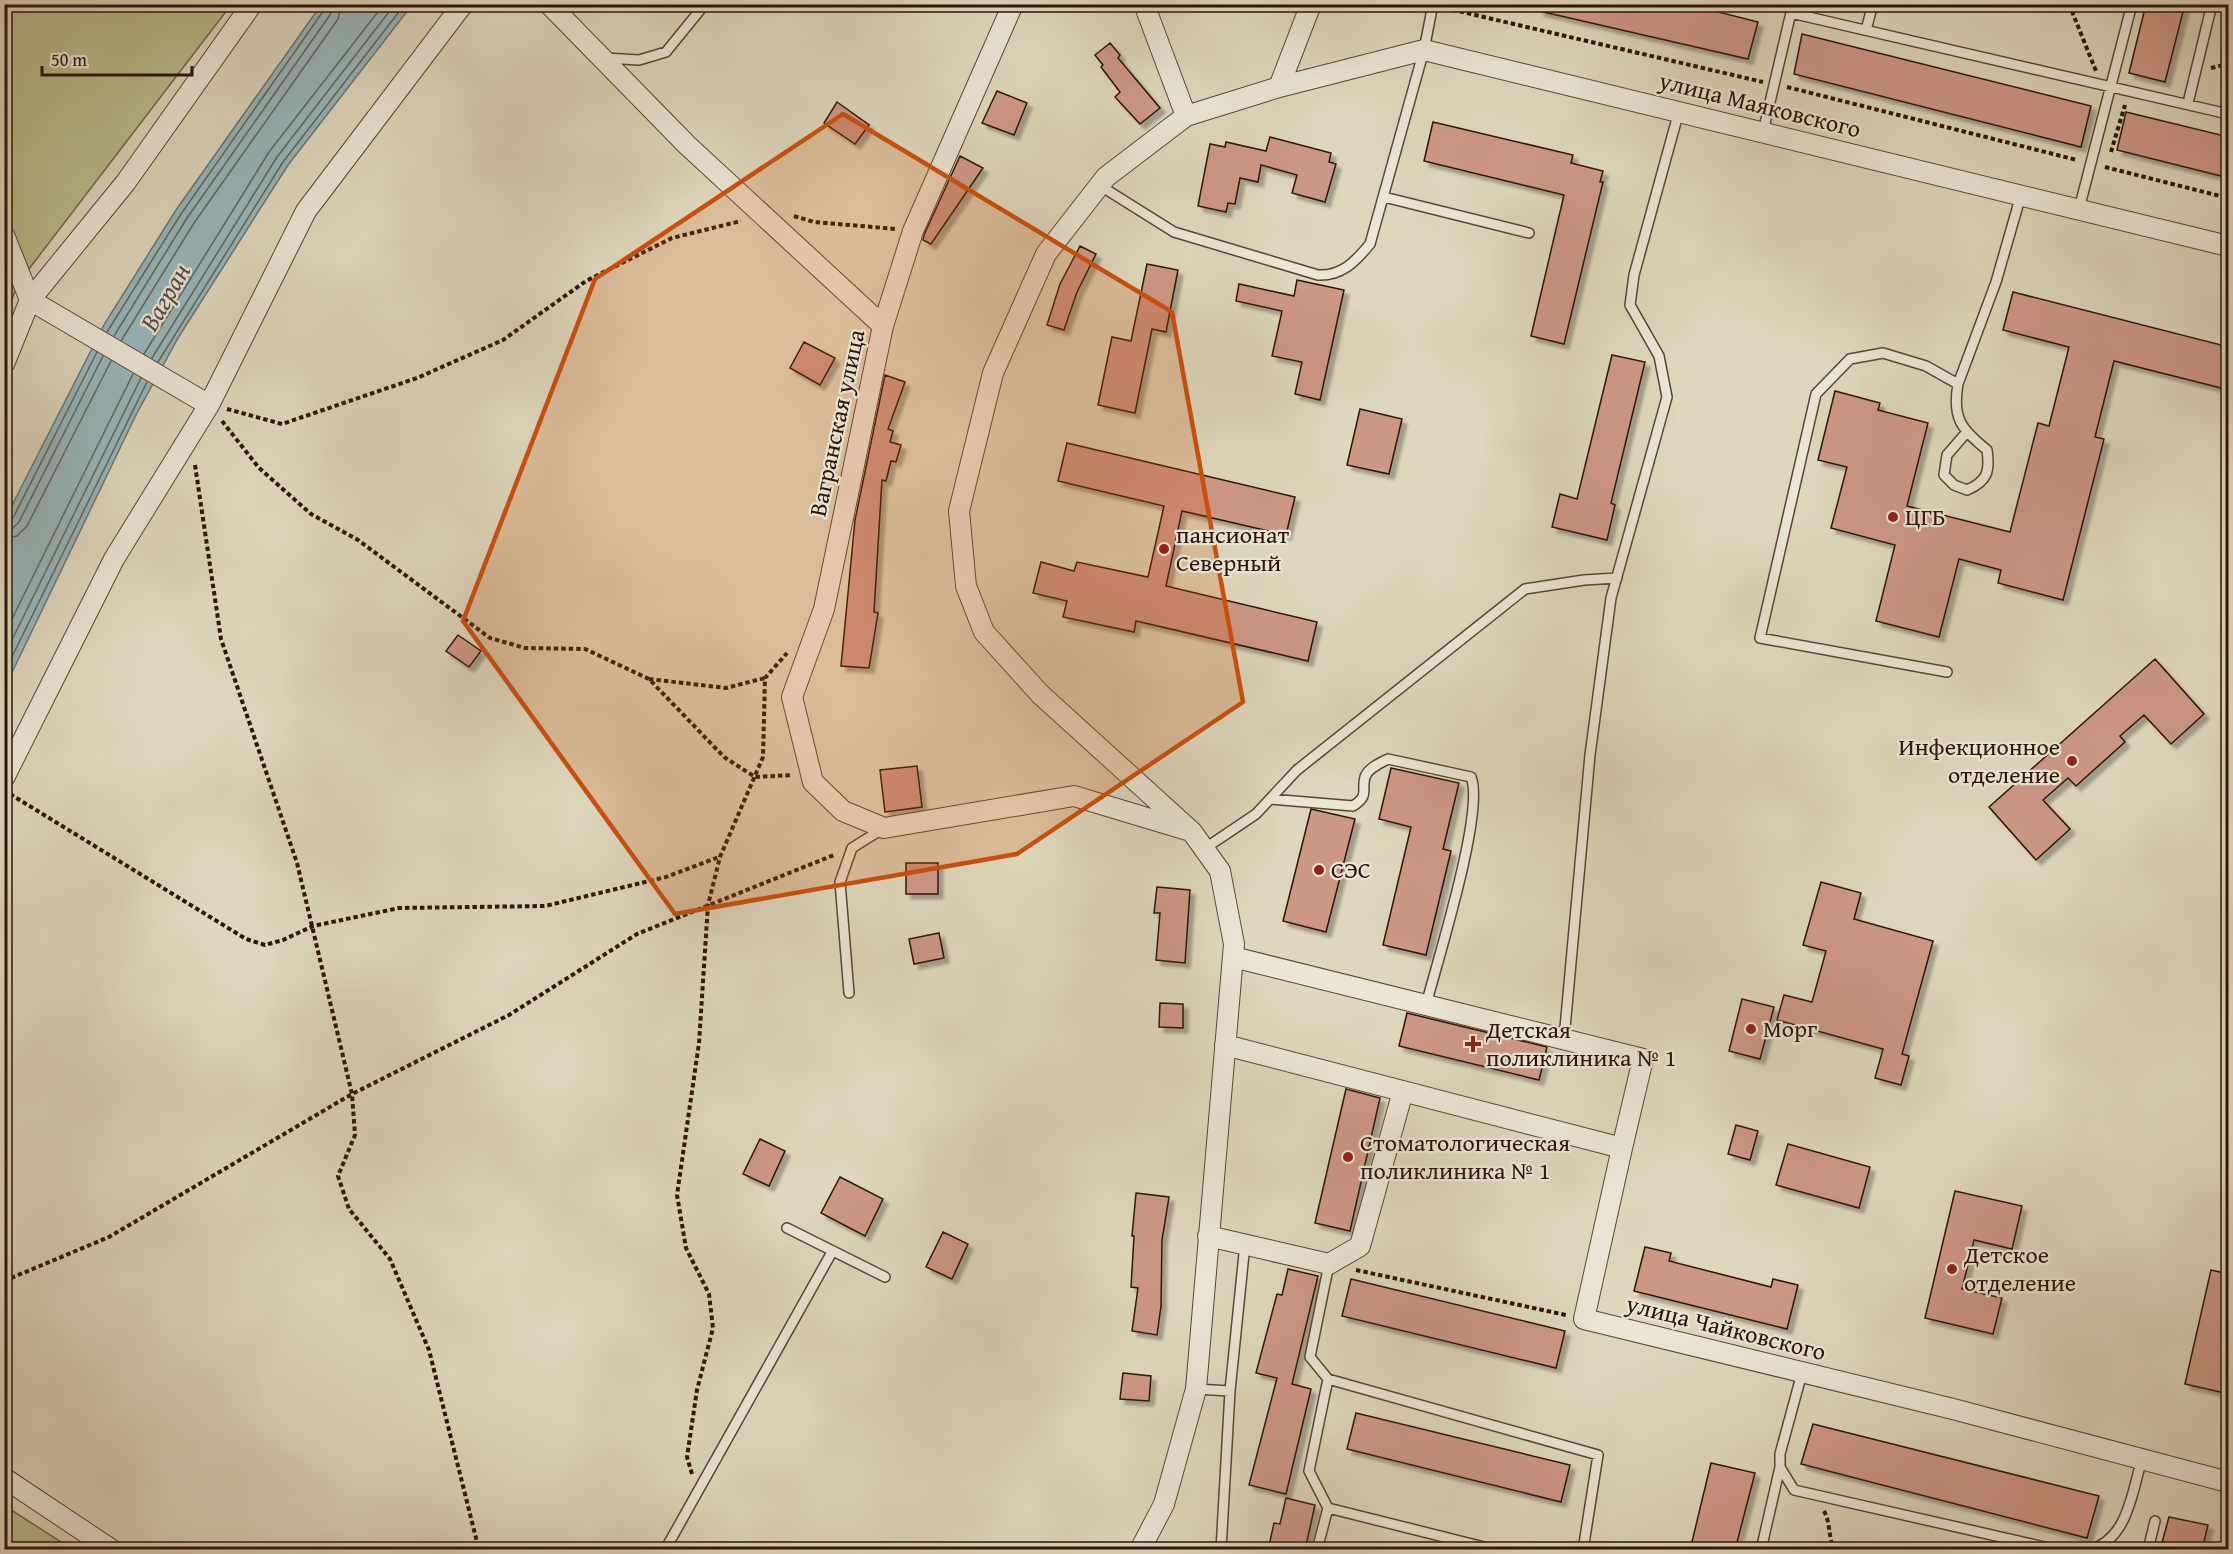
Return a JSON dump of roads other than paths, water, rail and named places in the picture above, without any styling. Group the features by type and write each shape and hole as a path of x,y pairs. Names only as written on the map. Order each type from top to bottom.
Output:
{"street":[{"path":"4,364 36,303 126,182 252,4"},
{"path":"4,778 114,559 209,405 306,211 463,4"},
{"path":"549,4 687,145 883,327"},
{"name":"Вагранская улица","path":"884,828 843,811 813,782 792,697 824,609 883,327 913,231 1014,4"},
{"path":"1140,1550 1164,1503 1196,1389 1234,944 1220,872 1192,832 1040,694 984,632 966,586 959,511 993,373 1046,254 1106,177 1186,116 1144,4"},
{"path":"1279,87 1311,4"},
{"name":"улица Маяковского","path":"1186,116 1279,87 1424,50 2229,246"},
{"path":"4,235 36,303 209,405"},
{"path":"884,828 1074,796 1192,832"},
{"path":"1225,1045 1622,1148 1642,1059 1233,957"},
{"path":"1208,1236 1329,1264 1360,1246 1403,1091"},
{"name":"улица Чайковского","path":"1622,1148 1584,1319 1802,1372 2229,1482"},
{"path":"4,1478 112,1550"}],"lane":[{"path":"601,58 639,60 666,52 705,4"},
{"path":"1866,30 1873,4"},
{"path":"2079,209 2132,4"},
{"path":"2188,103 2212,4"},
{"path":"1099,185 1174,232 1318,275 1334,275 1357,260 1370,244 1424,50 1433,5"},
{"path":"1763,132 1792,9 1866,30 2229,114"},
{"path":"1564,1039 1590,755 1611,598 1667,397 1659,356 1630,305 1634,275 1679,111"},
{"path":"1966,433 1947,455 1944,475 1954,485 1967,490 1981,484 1989,467 1987,450 1966,433 1954,407 1958,384 1996,282 2021,195"},
{"path":"1383,197 1529,233"},
{"path":"1947,672 1760,638 1816,394 1850,358 1883,353 1926,366 1958,384"},
{"path":"1204,849 1256,814 1297,770 1525,589 1584,579 1617,578"},
{"path":"1270,799 1353,806 1360,801 1365,792 1365,776 1371,768 1388,759 1471,777 1475,787 1473,822 1426,1005"},
{"path":"849,993 840,882 852,848 884,828"},
{"path":"787,1228 885,1277"},
{"path":"1221,1550 1230,1391 1245,1244"},
{"path":"665,1550 831,1252"},
{"path":"1329,1264 1310,1357 1328,1378 1598,1455 1583,1550"},
{"path":"1761,1550 1780,1467 1780,1454 1802,1372"},
{"path":"1317,1550 1328,1508 1309,1472 1328,1378"},
{"path":"1196,1389 1230,1391"},
{"path":"2090,1550 2099,1547 2117,1532 2126,1516 2134,1457"},
{"path":"1780,1467 1794,1490 2058,1550"},
{"path":"1328,1508 1496,1550"},
{"path":"2148,1550 2155,1521"}],"water":[{"name":"Вагран","path":"321,5 412,5 288,165 178,338 136,415 5,687 4,521 105,323 176,210"}],"place":[{"name":"ЦГБ","path":"1893,517"},
{"name":"пансионат Северный","path":"1164,549"},
{"name":"Инфекционное отделение","path":"2072,761"},
{"name":"СЭС","path":"1319,870"},
{"name":"Морг","path":"1751,1029"},
{"name":"Детская поликлиника № 1","path":"1473,1044"},
{"name":"Стоматологическая поликлиника № 1","path":"1348,1157"},
{"name":"Детское отделение","path":"1952,1269"}]}
